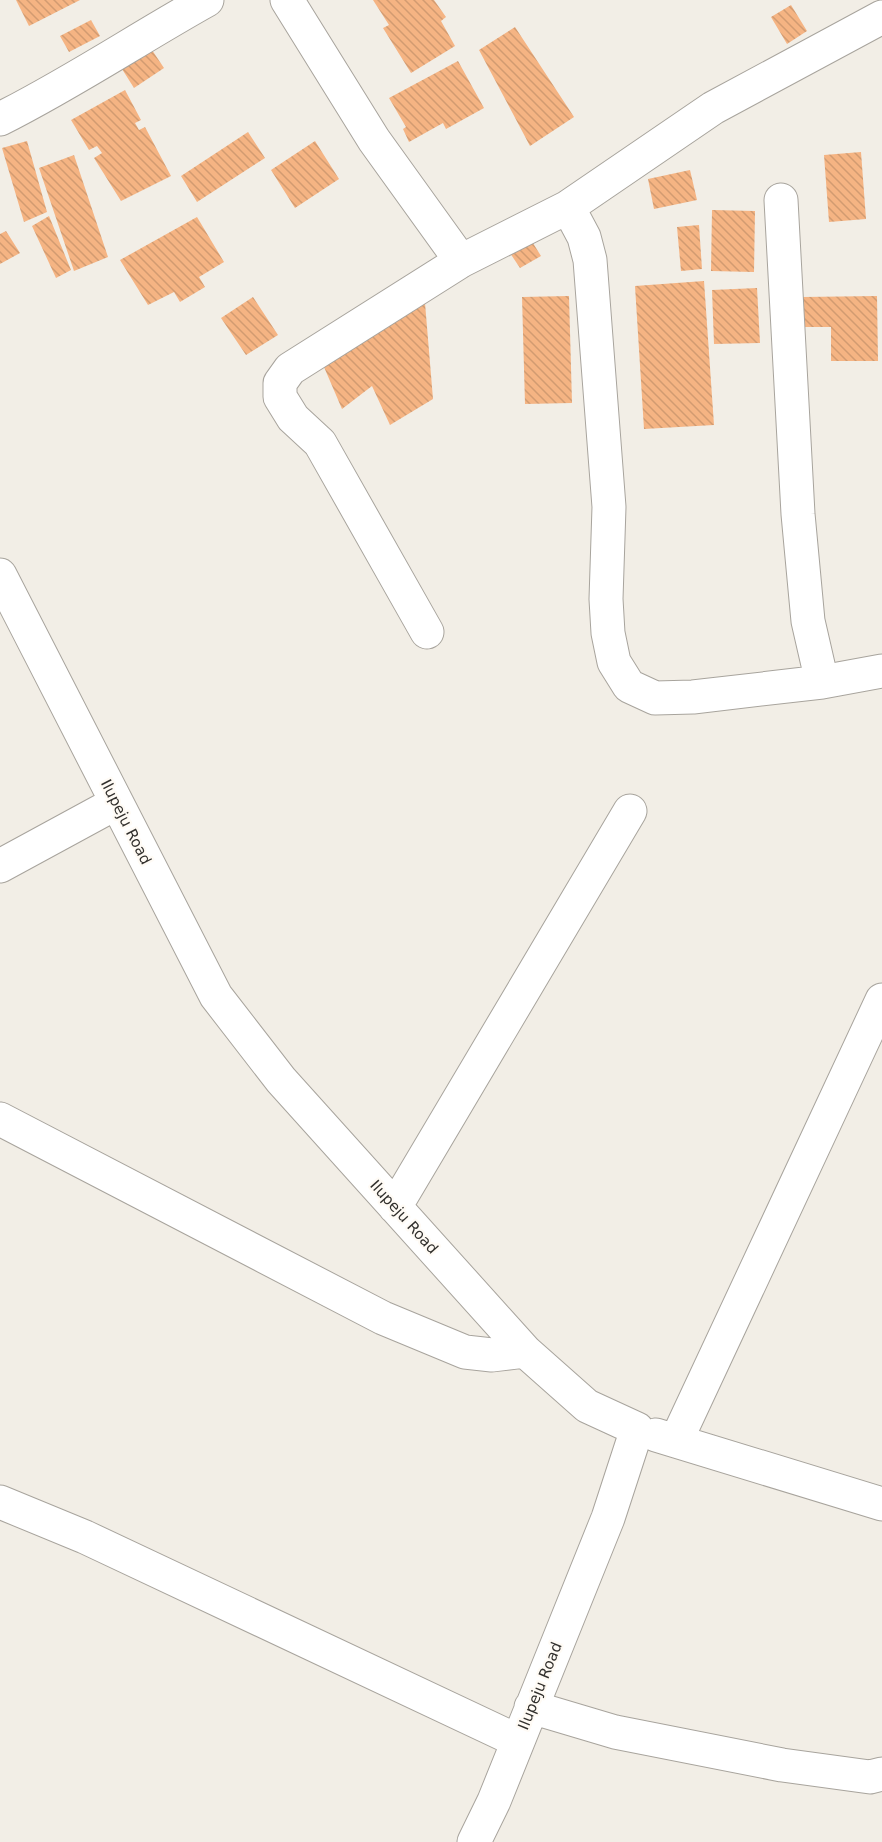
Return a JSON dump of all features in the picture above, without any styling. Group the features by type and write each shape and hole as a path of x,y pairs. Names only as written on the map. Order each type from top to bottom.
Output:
{"street":[{"path":"0,119 58,90 116,52 207,0"},
{"path":"287,0 364,124 461,261"},
{"path":"427,632 320,444 293,418 280,397 280,383 290,369 461,261 568,207 713,108 882,17"},
{"path":"781,200 798,514 808,621 822,682"},
{"path":"568,207 584,237 590,260 609,507 606,599 608,633 614,662 629,686 654,698 693,698 822,682 882,671"},
{"name":"Ilupeju Road","path":"0,575 216,996 281,1080 525,1351 587,1406 637,1429 608,1518 518,1742 474,1842"},
{"path":"0,866 116,803"},
{"path":"395,1207 630,811"},
{"path":"676,1441 882,1000"},
{"path":"0,1119 382,1318 465,1352 492,1355 525,1351"},
{"path":"637,1429 882,1504"},
{"path":"0,1502 85,1537 518,1742"},
{"path":"531,1707 615,1732 782,1765 870,1777 882,1774"}],"building":[{"path":"16,0 80,0 29,26"},
{"path":"373,0 434,0 446,17 441,21 455,46 411,73 383,28 389,25"},
{"path":"791,5 807,31 787,44 771,17"},
{"path":"91,20 100,36 69,52 60,36"},
{"path":"515,27 574,117 530,146 479,50"},
{"path":"152,50 164,68 134,88 122,69"},
{"path":"458,61 484,108 446,129 443,123 409,142 403,129 406,127 389,98"},
{"path":"125,90 141,120 135,123 139,130 145,127 171,176 121,201 94,158 102,153 97,146 89,150 71,120"},
{"path":"248,132 265,158 197,202 181,176"},
{"path":"27,141 47,212 24,222 2,148"},
{"path":"315,141 339,179 295,208 271,170"},
{"path":"861,152 866,219 829,222 824,155"},
{"path":"74,155 108,257 74,271 39,168"},
{"path":"690,170 697,200 654,209 648,179"},
{"path":"712,210 755,211 754,272 711,271"},
{"path":"49,216 71,270 56,278 32,226"},
{"path":"197,217 224,262 199,277 205,287 180,302 174,292 148,305 120,260"},
{"path":"699,225 702,269 681,271 677,227"},
{"path":"6,231 20,253 0,264 0,234"},
{"path":"531,240 541,256 520,268 510,253"},
{"path":"704,281 714,425 644,429 635,286"},
{"path":"757,288 760,343 714,344 712,290"},
{"path":"569,296 572,403 525,404 522,297"},
{"path":"877,296 878,361 831,361 831,327 803,327 803,297"},
{"path":"253,297 278,335 246,355 221,318"},
{"path":"425,303 433,399 390,425 372,386 342,409 324,367"}]}
